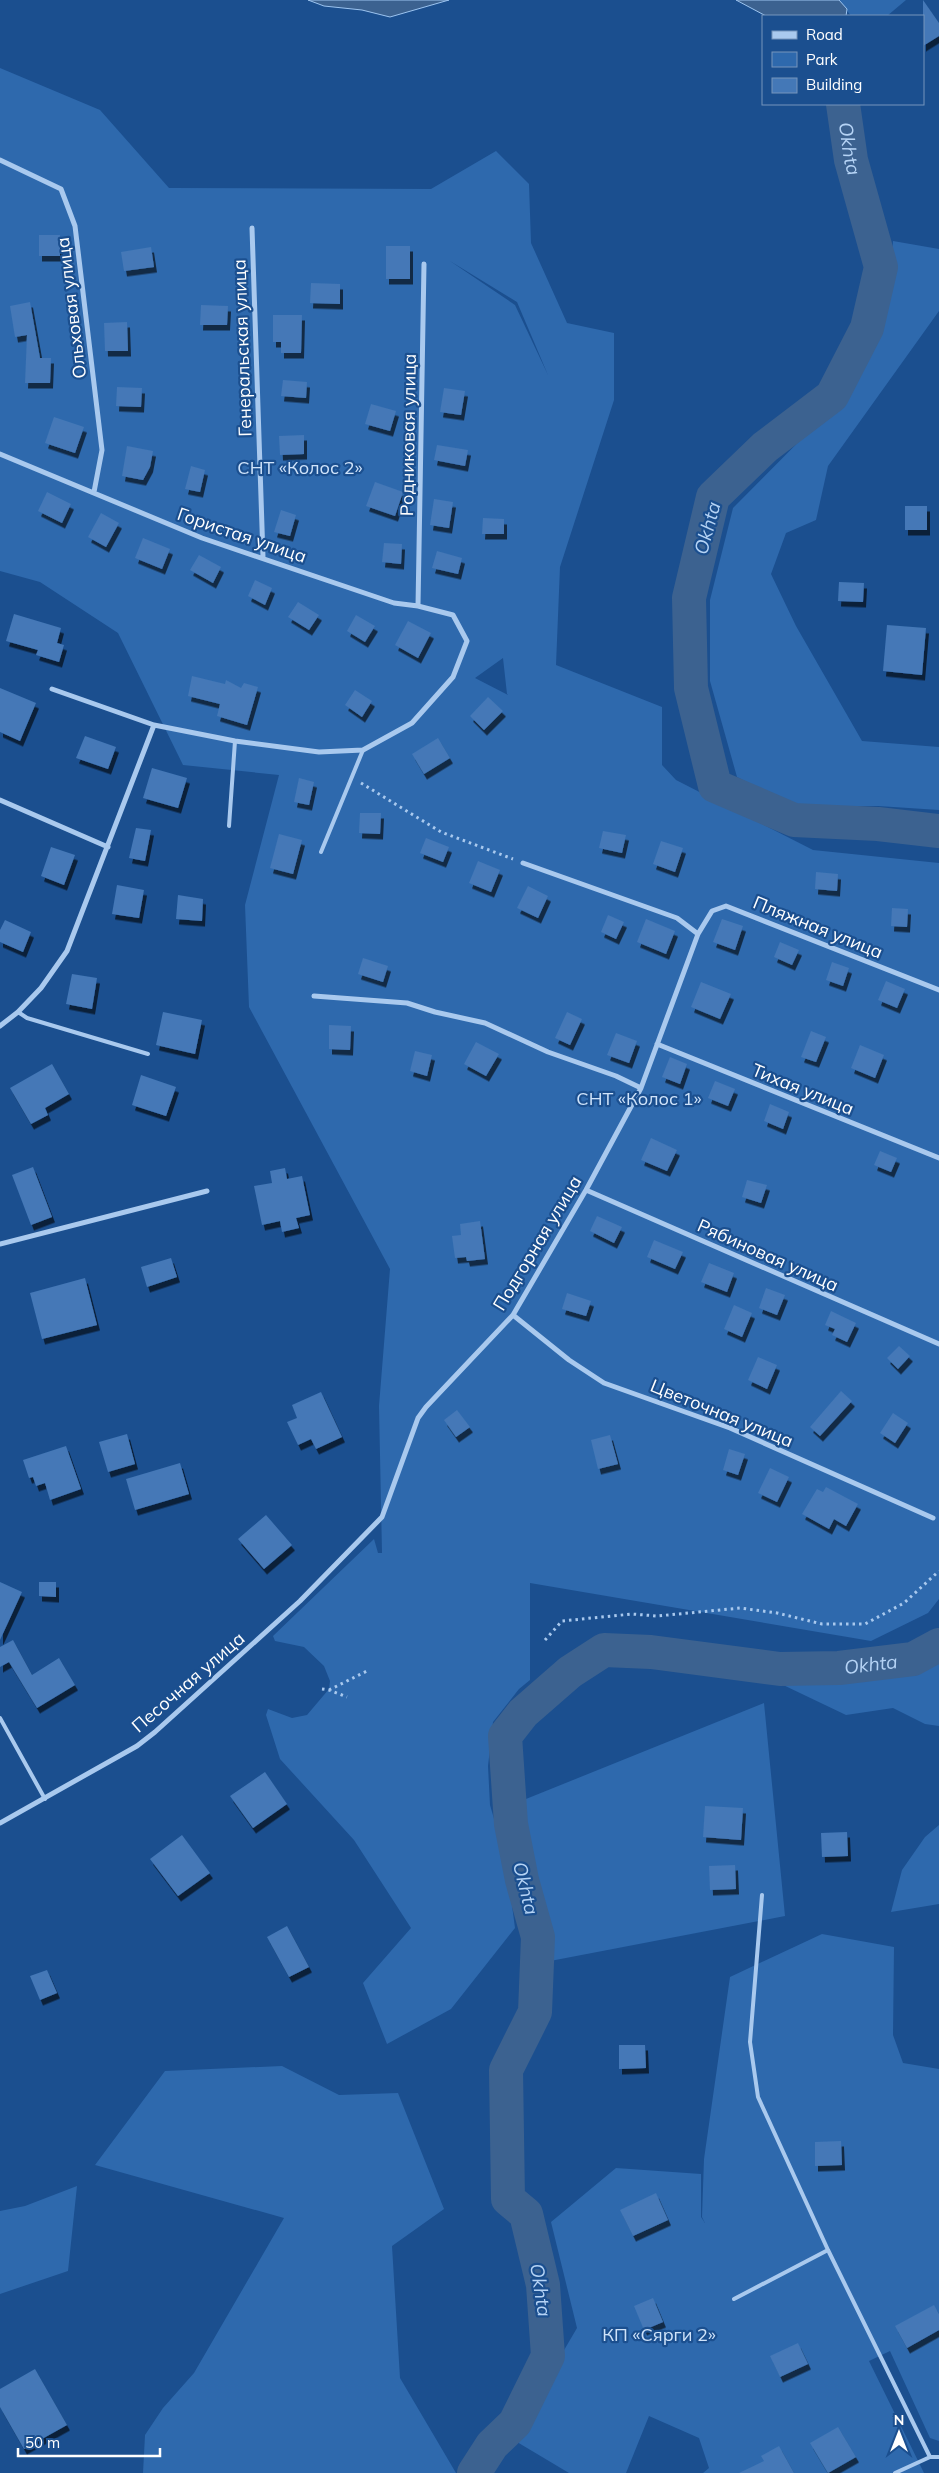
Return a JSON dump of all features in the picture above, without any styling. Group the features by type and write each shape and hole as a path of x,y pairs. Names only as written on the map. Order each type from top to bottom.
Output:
{"street":[{"name":"Ольховая улица","path":"0,160 61,189 75,226 102,450 94,492"},
{"name":"Генеральская улица","path":"252,228 263,557"},
{"name":"Родниковая улица","path":"418,606 424,264"},
{"name":"Гористая улица","path":"0,454 202,538 263,557 394,603 418,606 453,615 467,641 453,677 412,723 363,750"},
{"path":"52,689 154,725 235,741 319,752 363,750"},
{"path":"0,1026 18,1012 41,988 68,951 154,725"},
{"path":"0,800 108,847"},
{"path":"524,863 677,918 698,934"},
{"name":"Пляжная улица","path":"698,934 712,911 726,906 939,990"},
{"name":"Подгорная улица","path":"371,1530 382,1517 389,1504 418,1418 426,1407 513,1315 586,1190 640,1088 698,934"},
{"path":"314,996 407,1003 435,1012 485,1023 548,1052 616,1076 640,1088"},
{"name":"Тихая улица","path":"657,1044 939,1158"},
{"name":"Рябиновая улица","path":"586,1190 939,1344"},
{"path":"0,1244 207,1191"},
{"name":"Цветочная улица","path":"513,1315 569,1360 604,1383 730,1428 933,1518"},
{"name":"Песочная улица","path":"0,1823 137,1746 155,1732 300,1600 371,1530"}],"lane":[{"path":"229,826 235,741"},
{"path":"321,852 363,750"},
{"path":"18,1012 27,1018 148,1054"},
{"path":"0,1718 45,1799"},
{"path":"762,1895 750,2042 758,2097 828,2250 930,2457"},
{"path":"734,2300 828,2250"},
{"path":"895,2473 930,2457 939,2457"}],"path":[{"path":"352,778 442,832 524,863"},
{"path":"545,1640 562,1621 632,1614 657,1616 740,1608 777,1613 822,1624 865,1624 904,1603 939,1571"},
{"path":"329,1690 367,1671"},
{"path":"322,1689 346,1697"}],"green space":[{"path":"839,0 906,0 888,15 850,15"},
{"path":"0,68 100,110 169,188 431,189 496,151 529,184 531,243 567,323 614,333 614,400 560,567 556,665 662,707 662,765 676,780 813,850 939,863 939,1599 928,1613 871,1641 530,1583 530,1680 519,1689 493,1722 488,1766 490,1805 506,1860 515,1928 451,2009 387,2044 363,1983 411,1928 354,1840 280,1759 266,1715 268,1709 292,1718 307,1715 329,1689 330,1681 324,1666 304,1647 275,1641 273,1636 374,1539 378,1553 382,1553 379,1406 390,1269 249,1007 245,905 279,775 183,765 118,633 40,582 0,571","holes":["450,261 517,302 548,375 515,305","503,658 507,694 508,695 475,678"]},
{"path":"893,241 939,249 939,311 828,466 816,520 786,533 771,574 796,626 862,741 939,747 939,810 878,806 794,806 737,777 710,681 710,600 733,508 840,400 874,340 891,272"},
{"path":"939,1661 939,1726 925,1724 893,1708 846,1715 779,1683 836,1682 918,1675"},
{"path":"764,1703 785,1916 545,1962 521,1801"},
{"path":"939,1825 939,1904 891,1912 902,1870 925,1837"},
{"name":"КП «Сярги 2»","path":"822,1934 894,1947 893,2035 903,2063 939,2069 939,2441 930,2438 890,2351 869,2361 924,2473 703,2473 709,2468 699,2438 649,2416 626,2473 569,2473 512,2439 577,2328 551,2222 616,2168 701,2174 701,2217 705,2223 702,2217 704,2159 730,1977"},
{"path":"282,2066 339,2095 398,2093 444,2209 392,2246 400,2378 456,2473 143,2473 145,2435 163,2408 194,2373 284,2218 95,2165 165,2071"},
{"path":"77,2186 68,2271 0,2294 0,2211 25,2206"}],"shaded area":[{"path":"308,0 449,0 390,17 362,10 324,6"},
{"path":"736,0 839,0 847,9 846,15 764,15"}],"building":[{"path":"923,0 939,23 939,36 924,45 924,15"},
{"path":"39,235 60,235 60,256 39,256"},
{"path":"386,246 410,246 410,279 386,279"},
{"path":"151,247 154,267 124,271 121,252"},
{"path":"311,283 340,284 340,304 310,303"},
{"path":"30,302 40,358 51,358 50,383 25,383 27,335 15,337 10,306"},
{"path":"201,305 228,306 227,325 200,325"},
{"path":"273,315 302,315 301,353 281,353 281,342 273,342"},
{"path":"127,322 128,351 105,351 104,323"},
{"path":"283,380 307,382 306,398 281,396"},
{"path":"117,387 142,388 141,407 116,406"},
{"path":"444,388 465,391 461,415 440,412"},
{"path":"371,404 396,411 390,431 365,424"},
{"path":"54,417 84,427 75,453 45,443"},
{"path":"304,435 304,454 280,455 279,436"},
{"path":"437,445 468,450 465,466 434,460"},
{"path":"127,446 153,451 150,467 143,480 122,476"},
{"path":"191,466 205,470 200,492 185,489"},
{"path":"375,482 403,492 395,516 366,506"},
{"path":"47,492 71,504 62,523 38,511"},
{"path":"434,499 453,502 449,528 430,525"},
{"path":"905,506 927,506 927,530 905,530"},
{"path":"281,510 296,515 290,536 274,532"},
{"path":"101,513 119,523 106,547 88,537"},
{"path":"483,518 504,519 504,534 482,534"},
{"path":"143,538 170,549 162,569 135,558"},
{"path":"384,543 402,544 401,564 382,562"},
{"path":"437,551 462,558 458,574 432,568"},
{"path":"199,555 221,567 213,583 190,570"},
{"path":"255,580 272,588 265,605 248,596"},
{"path":"839,582 864,583 863,602 838,601"},
{"path":"298,602 319,615 309,630 288,617"},
{"path":"14,614 61,628 57,643 64,645 59,662 36,655 38,650 6,641"},
{"path":"356,615 375,626 365,642 347,631"},
{"path":"408,621 431,633 418,658 395,645"},
{"path":"887,625 926,628 922,675 883,671"},
{"path":"192,676 225,684 226,680 241,688 244,683 258,687 247,725 217,716 220,704 188,696"},
{"path":"0,688 36,703 20,741 0,732"},
{"path":"355,690 372,701 362,717 345,705"},
{"path":"488,697 503,711 484,730 470,716"},
{"path":"85,736 116,747 108,769 76,758"},
{"path":"438,738 450,758 424,774 412,754"},
{"path":"152,768 187,778 178,808 143,798"},
{"path":"299,778 314,782 309,805 294,802"},
{"path":"360,813 381,813 380,834 359,833"},
{"path":"136,828 151,830 145,861 129,858"},
{"path":"603,831 626,835 622,853 599,848"},
{"path":"279,834 302,840 293,874 270,868"},
{"path":"426,838 449,847 443,862 420,853"},
{"path":"661,841 683,848 675,872 653,864"},
{"path":"51,847 75,855 64,885 41,876"},
{"path":"478,861 500,870 491,892 469,883"},
{"path":"816,872 838,874 837,891 815,889"},
{"path":"117,885 144,890 139,918 112,914"},
{"path":"528,886 548,896 538,918 517,908"},
{"path":"178,895 203,899 202,921 176,919"},
{"path":"892,908 908,909 907,927 891,926"},
{"path":"608,915 624,922 616,939 601,932"},
{"path":"646,919 675,931 666,954 637,942"},
{"path":"722,919 743,926 735,950 713,942"},
{"path":"5,920 31,932 23,952 0,942 0,930"},
{"path":"780,942 799,950 792,965 774,957"},
{"path":"363,958 388,966 383,982 358,974"},
{"path":"832,962 849,968 843,986 826,980"},
{"path":"72,974 97,978 92,1009 66,1004"},
{"path":"886,981 905,989 897,1008 878,1000"},
{"path":"701,982 731,994 720,1019 691,1007"},
{"path":"163,1012 202,1020 195,1054 156,1045"},
{"path":"567,1012 582,1019 570,1045 555,1038"},
{"path":"329,1025 351,1026 350,1050 329,1049"},
{"path":"811,1031 826,1037 816,1062 801,1057"},
{"path":"616,1033 637,1041 629,1063 607,1055"},
{"path":"476,1042 499,1054 486,1076 464,1064"},
{"path":"860,1045 884,1055 875,1078 851,1068"},
{"path":"415,1051 432,1055 427,1076 410,1071"},
{"path":"670,1057 687,1064 680,1084 662,1077"},
{"path":"52,1064 69,1094 45,1108 48,1115 31,1124 10,1088"},
{"path":"141,1075 176,1087 166,1116 132,1105"},
{"path":"715,1081 735,1089 728,1106 708,1098"},
{"path":"770,1104 789,1112 783,1129 764,1121"},
{"path":"651,1138 677,1150 667,1171 641,1160"},
{"path":"880,1151 897,1158 891,1172 874,1165"},
{"path":"33,1167 52,1217 31,1225 12,1175"},
{"path":"285,1168 287,1179 302,1176 310,1215 296,1218 299,1228 282,1232 280,1221 262,1225 254,1186 272,1183 270,1171"},
{"path":"747,1180 767,1185 761,1203 742,1197"},
{"path":"597,1216 622,1227 614,1243 590,1231"},
{"path":"480,1221 485,1259 467,1261 466,1257 455,1258 452,1236 461,1235 460,1224"},
{"path":"654,1240 683,1252 675,1269 647,1257"},
{"path":"171,1258 177,1277 147,1287 141,1267"},
{"path":"709,1263 734,1273 727,1292 701,1282"},
{"path":"85,1278 97,1325 42,1339 30,1293"},
{"path":"766,1288 785,1295 777,1315 759,1308"},
{"path":"567,1293 591,1301 586,1316 562,1309"},
{"path":"734,1305 752,1313 742,1337 724,1329"},
{"path":"831,1311 856,1323 847,1342 832,1335 835,1329 825,1325"},
{"path":"899,1346 910,1356 898,1369 887,1358"},
{"path":"758,1357 777,1365 767,1389 748,1380"},
{"path":"841,1391 852,1401 820,1436 810,1427"},
{"path":"321,1392 342,1437 316,1449 311,1439 298,1445 287,1422 297,1418 292,1405"},
{"path":"457,1410 470,1427 456,1437 444,1420"},
{"path":"893,1413 908,1423 895,1443 880,1433"},
{"path":"127,1434 135,1464 108,1472 99,1442"},
{"path":"610,1435 618,1464 598,1469 591,1440"},
{"path":"66,1446 81,1489 50,1500 45,1483 36,1486 33,1477 29,1478 23,1460"},
{"path":"729,1449 745,1454 738,1475 723,1470"},
{"path":"180,1463 189,1494 135,1510 126,1479"},
{"path":"770,1468 789,1477 777,1502 758,1493"},
{"path":"826,1487 858,1504 846,1526 834,1519 829,1529 802,1514 817,1489 823,1492"},
{"path":"266,1515 292,1545 264,1569 238,1539"},
{"path":"0,1582 22,1592 0,1640"},
{"path":"39,1582 56,1582 56,1597 39,1596"},
{"path":"13,1640 32,1675 59,1658 75,1685 37,1708 9,1662 0,1667 0,1647"},
{"path":"265,1772 287,1804 253,1828 230,1796"},
{"path":"705,1806 743,1808 741,1840 703,1837"},
{"path":"847,1832 848,1856 822,1857 821,1833"},
{"path":"182,1835 210,1873 178,1896 150,1859"},
{"path":"735,1865 736,1889 710,1890 709,1866"},
{"path":"287,1926 309,1967 289,1977 267,1937"},
{"path":"47,1970 57,1993 40,2000 30,1976"},
{"path":"619,2045 645,2045 646,2068 619,2069"},
{"path":"841,2141 842,2165 815,2166 815,2142"},
{"path":"656,2193 668,2220 633,2236 620,2210"},
{"path":"653,2298 663,2322 644,2330 634,2306"},
{"path":"934,2305 939,2314 939,2330 907,2348 895,2326"},
{"path":"798,2343 808,2364 780,2377 770,2356"},
{"path":"35,2369 67,2425 24,2449 0,2407 0,2389"},
{"path":"838,2427 856,2457 828,2473 810,2443"},
{"path":"779,2446 794,2473 739,2473 764,2461 761,2456"}],"waterway":[{"name":"Okhta","path":"843,105 851,160 881,267 867,328 832,396 765,447 713,497 689,598 691,688 715,786 794,820 878,824 939,831"},
{"name":"Okhta","path":"474,2473 492,2445 515,2423 548,2356 543,2285 526,2214 508,2199 506,2070 535,2012 538,1937 522,1880 511,1824 505,1736 523,1713 570,1672 604,1650 651,1652 780,1669 839,1668 913,1659 939,1645"}],"park label":[{"name":"СНТ «Колос 2»","path":"300,467"},
{"name":"СНТ «Колос 1»","path":"639,1098"}]}
